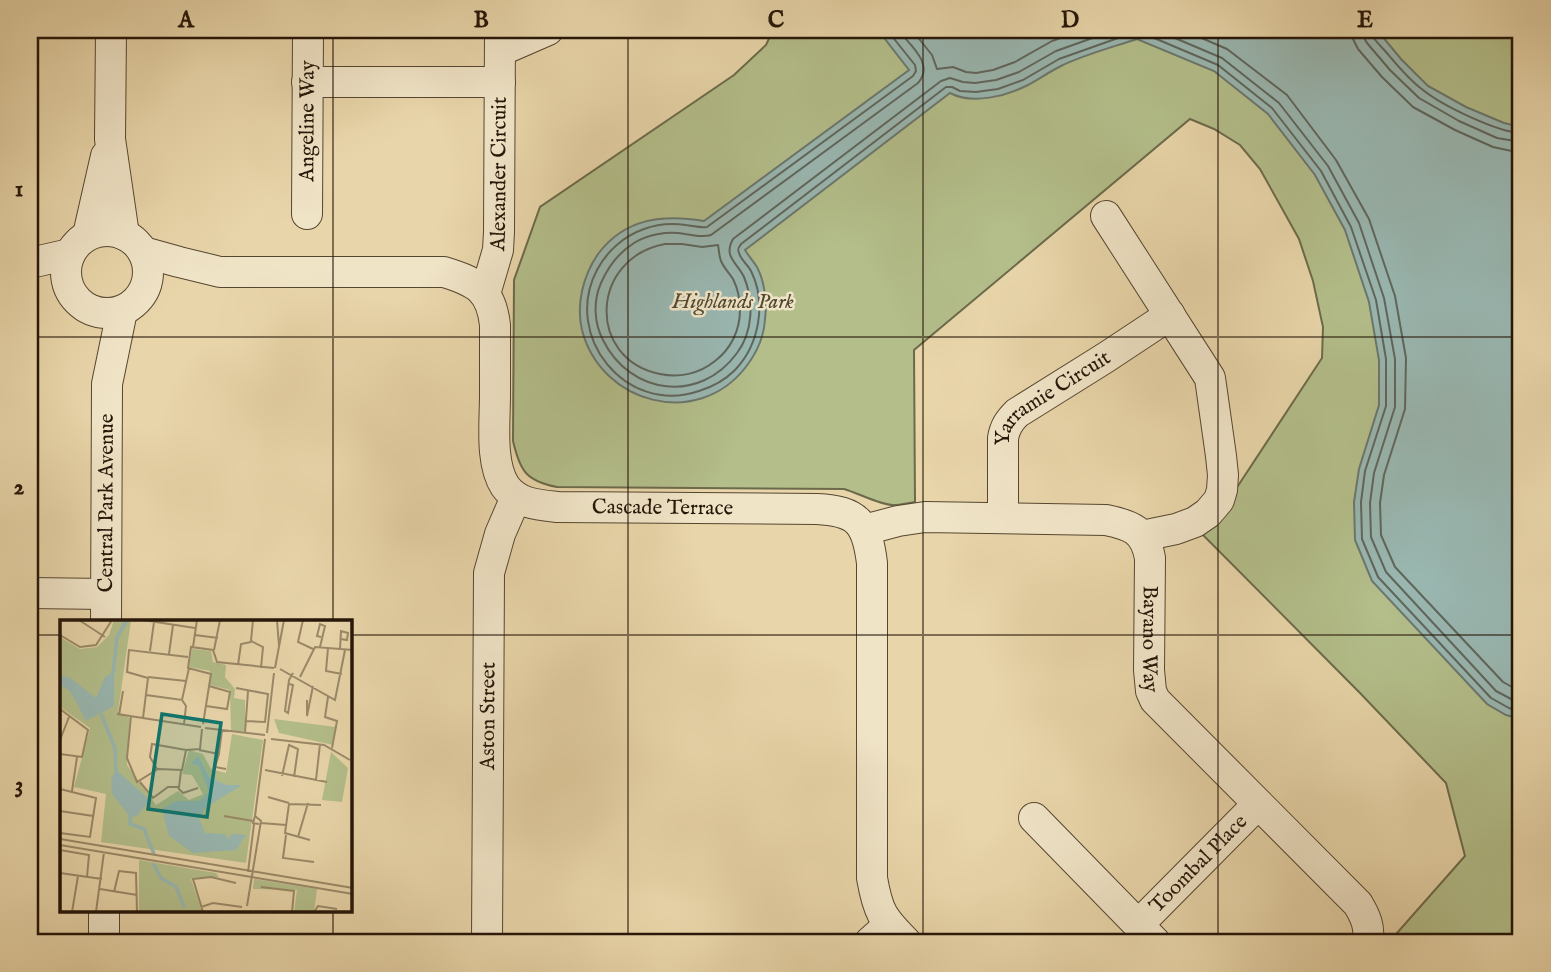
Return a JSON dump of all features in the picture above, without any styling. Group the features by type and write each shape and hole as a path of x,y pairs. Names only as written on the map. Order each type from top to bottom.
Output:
{"street":[{"path":"30,279 78,298 99,313 122,311 139,299 144,290 148,264 134,243 110,139 111,30"},
{"name":"Angeline Way","path":"307,214 308,30"},
{"name":"Alexander Circuit","path":"485,294 498,250 500,41 548,30"},
{"path":"307,82 500,82"},
{"path":"78,298 66,276 66,265 79,245 110,139"},
{"path":"889,937 876,900 872,878 872,563 864,530 925,517 1106,520 1135,529 1142,536 1195,522 1208,513 1219,500 1223,475 1210,378 1106,216"},
{"path":"30,263 79,245 100,231 112,231 179,262 220,271 444,272 470,280 485,294 493,309 497,463 506,487 516,497"},
{"path":"144,290 220,271"},
{"name":"Central Park Avenue","path":"78,298 107,384"},
{"name":"Central Park Avenue","path":"106,608 107,384 122,311"},
{"name":"Yarramie Circuit","path":"1003,518 1003,438 1004,428 1009,421 1017,413 1170,315"},
{"name":"Cascade Terrace","path":"516,497 537,505 558,507 831,509 856,519 864,530"},
{"name":"Aston Street","path":"487,942 489,573 498,539 516,497"},
{"name":"Bayano Way","path":"1142,536 1149,548 1150,558 1149,670 1151,691 1155,700 1358,904 1368,927 1367,942"},
{"path":"30,593 106,608"},
{"name":"Toombal Place","path":"1034,818 1147,933 1258,804"},
{"path":"104,912 104,942"}],"green space":[{"name":"Highlands Park","path":"773,30 1521,30 1521,942 1389,942 1465,856 1446,783 1199,531 1230,498 1322,358 1323,327 1313,281 1299,239 1260,169 1240,145 1214,129 1190,119 914,350 915,502 888,504 844,489 557,487 546,485 526,473 518,460 513,441 514,280 540,207 734,75 766,45"}],"water":[{"path":"878,30 1377,30 1428,86 1466,107 1521,127 1521,719 1506,715 1487,704 1372,581 1355,540 1354,502 1359,469 1379,405 1379,360 1369,302 1345,230 1315,175 1268,114 1214,71 1137,39 1070,62 1028,85 1000,96 979,99 950,93 745,250 762,279 766,313 761,339 753,357 725,387 702,398 677,402 653,400 629,391 609,376 592,355 580,320 582,290 598,254 620,233 646,221 674,218 704,221 909,70"}]}
